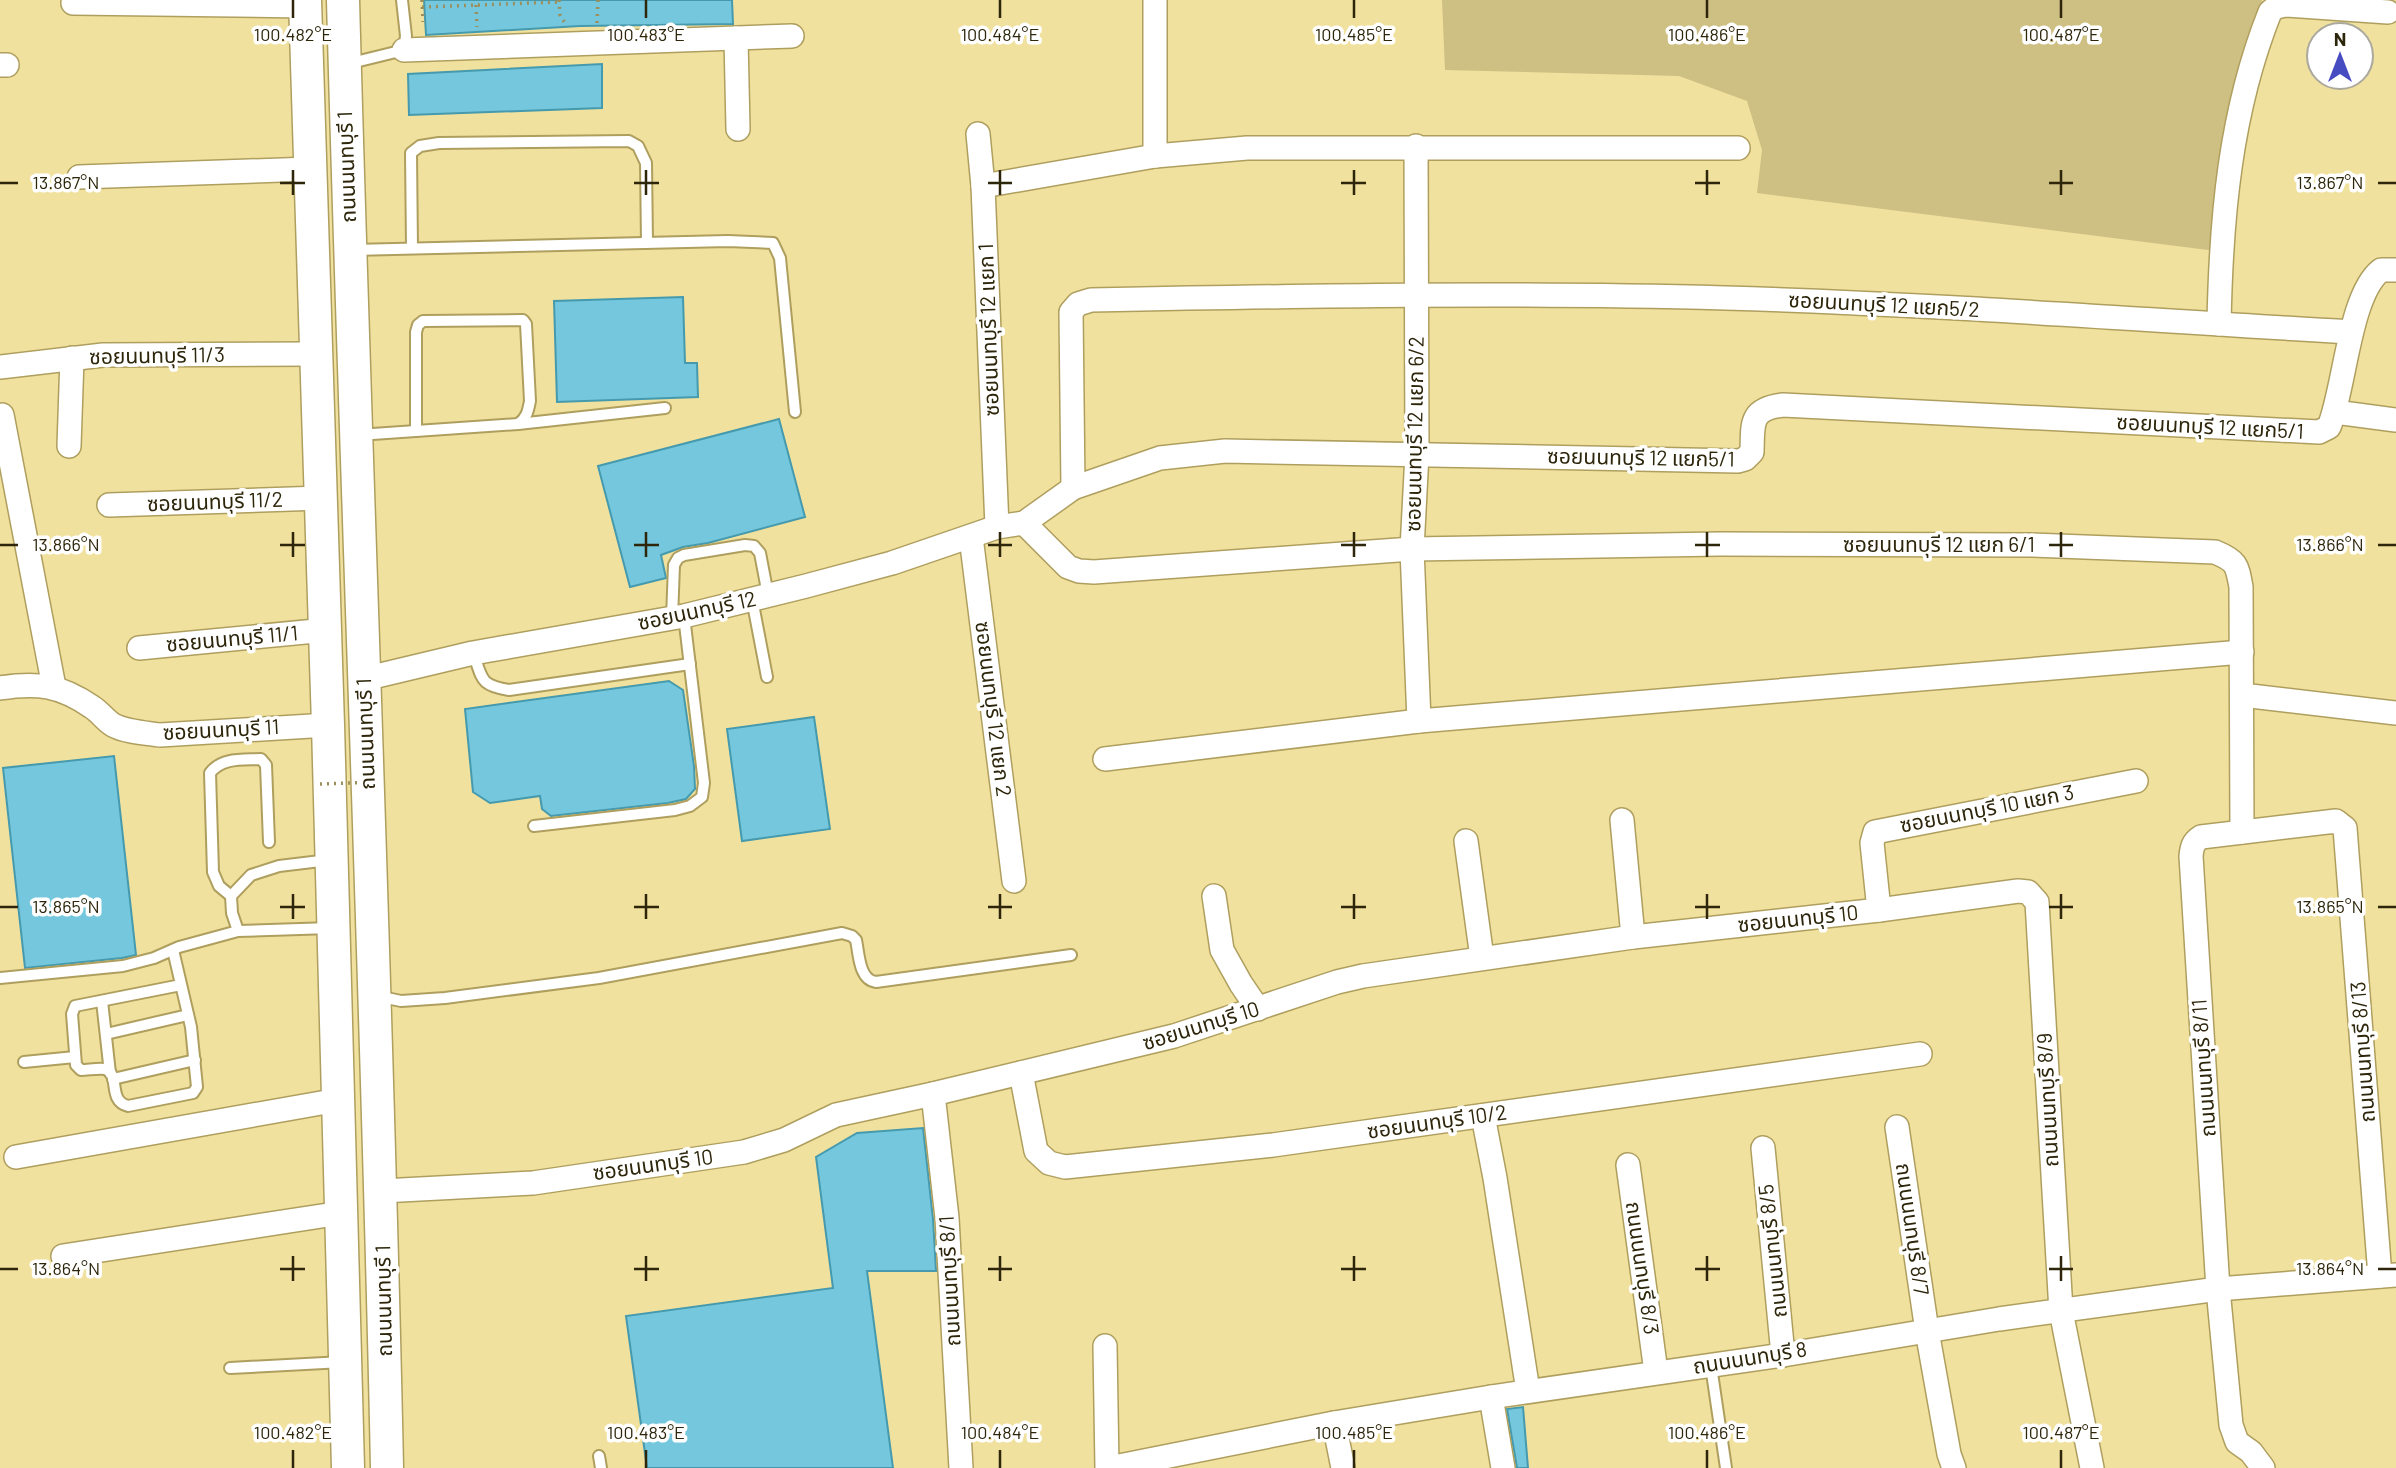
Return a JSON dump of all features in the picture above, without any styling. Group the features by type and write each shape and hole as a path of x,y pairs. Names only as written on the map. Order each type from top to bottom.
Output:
{"main road":[{"name":"ถนนนนทบุรี 1","path":"343,0 382,1191 387,1468"},
{"name":"ถนนนนทบุรี 1","path":"305,3 326,630 348,1468"}],"street":[{"path":"1155,0 1155,156"},
{"path":"73,3 305,3"},
{"path":"2219,324 2221,247 2231,155 2248,81 2270,12 2276,7 2286,5 2388,12"},
{"path":"404,50 792,36"},
{"path":"736,38 738,130"},
{"name":"ซอยนนทบุรี 12 แยก 1","path":"978,134 983,186 997,527"},
{"name":"ซอยนนทบุรี 12 แยก 6/2","path":"1416,146 1417,454 1412,549 1419,721"},
{"path":"983,186 1155,156 1247,148 1738,148"},
{"path":"79,177 310,169"},
{"path":"2396,270 2381,270 2374,277 2351,332 2335,412 2396,420"},
{"name":"ซอยนนทบุรี 12 แยก5/2","path":"1073,488 1072,312 1078,304 1091,300 1417,293 1799,300 2351,332"},
{"name":"ซอยนนทบุรี 11/3","path":"0,367 103,355 315,354"},
{"path":"69,446 72,358"},
{"name":"ซอยนนทบุรี 12 แยก5/1","path":"1024,523 1073,488 1160,458 1225,451 1738,461 1745,459 1752,452 1753,422 1758,413 1768,407 1783,405 2319,432 2329,427 2335,412"},
{"path":"2,415 54,687"},
{"name":"ซอยนนทบุรี 11/2","path":"109,505 321,498"},
{"path":"1024,523 1068,567 1079,571 1412,549"},
{"name":"ซอยนนทบุรี 12","path":"364,678 473,653 678,617 892,563 997,527 1024,523"},
{"name":"ซอยนนทบุรี 12 แยก 2","path":"971,537 1014,881"},
{"name":"ซอยนนทบุรี 12 แยก 6/1","path":"1412,549 1734,544 2031,545 2215,552 2237,565 2241,587 2242,832"},
{"name":"ซอยนนทบุรี 11/1","path":"139,648 326,630"},
{"path":"1105,759 1419,721 2242,653"},
{"name":"ซอยนนทบุรี 11","path":"0,688 29,683 54,687 92,706 114,725 160,735 328,725"},
{"path":"2242,695 2396,713"},
{"name":"ซอยนนทบุรี 10 แยก 3","path":"1878,910 1872,842 1875,832 2136,781"},
{"path":"1622,820 1633,937"},
{"name":"ถนนนนทบุรี 8/13","path":"2242,832 2336,821 2345,828 2388,1275"},
{"name":"ถนนนนทบุรี 8/11","path":"2242,832 2201,837 2195,840 2192,847 2218,1289 2231,1424 2238,1442 2251,1452 2263,1468"},
{"path":"1466,841 1482,958"},
{"name":"ซอยนนทบุรี 10","path":"382,1191 533,1183 744,1152 784,1140 836,1115 1174,1036 1337,982 1633,937 1878,910 2018,891 2028,892"},
{"name":"ถนนนนทบุรี 8/9","path":"2028,892 2037,902 2061,1311 2092,1468"},
{"path":"1214,897 1222,950 1258,1009"},
{"name":"ซอยนนทบุรี 10/2","path":"1021,1073 1037,1151 1049,1163 1060,1167 1273,1145 1920,1054"},
{"name":"ถนนนนทบุรี 8/1","path":"933,1094 947,1218 961,1468"},
{"path":"16,1157 338,1100"},
{"path":"1483,1116 1528,1391"},
{"name":"ถนนนนทบุรี 8/7","path":"1897,1127 1927,1331 1949,1454 1954,1468"},
{"name":"ถนนนนทบุรี 8/5","path":"1763,1148 1783,1355"},
{"name":"ถนนนนทบุรี 8/3","path":"1629,1165 1656,1372"},
{"path":"62,1256 341,1213"},
{"name":"ถนนนนทบุรี 8","path":"1108,1468 1334,1423 1528,1391 2218,1289 2388,1275"},
{"path":"1105,1346 1108,1468"},
{"path":"1491,1397 1503,1468"},
{"path":"1334,1423 1343,1468"}],"lane":[{"path":"345,65 404,50 406,36 402,0"},
{"path":"412,248 411,153 420,146 439,143 629,141 638,146 646,163 647,243"},
{"path":"350,250 729,241 773,243 780,258 794,412"},
{"path":"416,431 416,332 423,321 523,320 526,324 530,401 524,420 518,424"},
{"path":"356,435 518,424 666,408"},
{"path":"534,826 675,810 690,806 702,797 704,783 690,664 678,617 674,565 678,558 746,545 754,546 760,553 760,597 767,677"},
{"path":"473,653 484,681 491,687 509,691 690,664"},
{"path":"238,931 232,913 231,897 219,886 213,872 210,773 216,765 229,761 261,759 266,765 269,842"},
{"path":"231,897 251,876 279,866 332,859"},
{"path":"0,978 123,966 238,931 334,928"},
{"path":"376,996 412,1001 574,981 842,933 856,940 864,975 869,981 876,982 1072,955"},
{"path":"102,1001 111,1076 119,1103 128,1106 193,1093 197,1087 195,1060 173,950"},
{"path":"111,1076 106,1069 81,1070 76,1066 72,1014 75,1006 181,985"},
{"path":"106,1034 188,1015"},
{"path":"24,1062 75,1057"},
{"path":"111,1076 195,1060"},
{"path":"230,1368 345,1362"},
{"path":"1711,1366 1726,1468"},
{"path":"599,1456 601,1468"}],"path":[{"path":"422,7 559,2"},
{"path":"320,783 380,782"}],"shaded area":[{"path":"1442,0 2262,0 2216,251 1757,193 1762,150 1747,101 1679,76 1445,70"}],"building":[{"path":"424,0 732,0 733,24 580,26 426,35"},
{"path":"602,64 602,108 409,115 408,74"},
{"path":"683,297 685,363 697,363 698,397 557,402 554,301"},
{"path":"779,419 805,517 683,547 661,555 666,578 630,587 598,466"},
{"path":"669,681 683,690 694,766 695,789 686,799 551,816 542,809 540,796 490,803 473,792 465,709"},
{"path":"814,717 830,829 742,841 727,729"},
{"path":"114,756 136,955 25,968 3,768"},
{"path":"923,1128 936,1271 867,1271 893,1468 647,1468 626,1316 833,1288 816,1157 857,1133"},
{"path":"1523,1407 1528,1468 1517,1468 1507,1409"}]}
